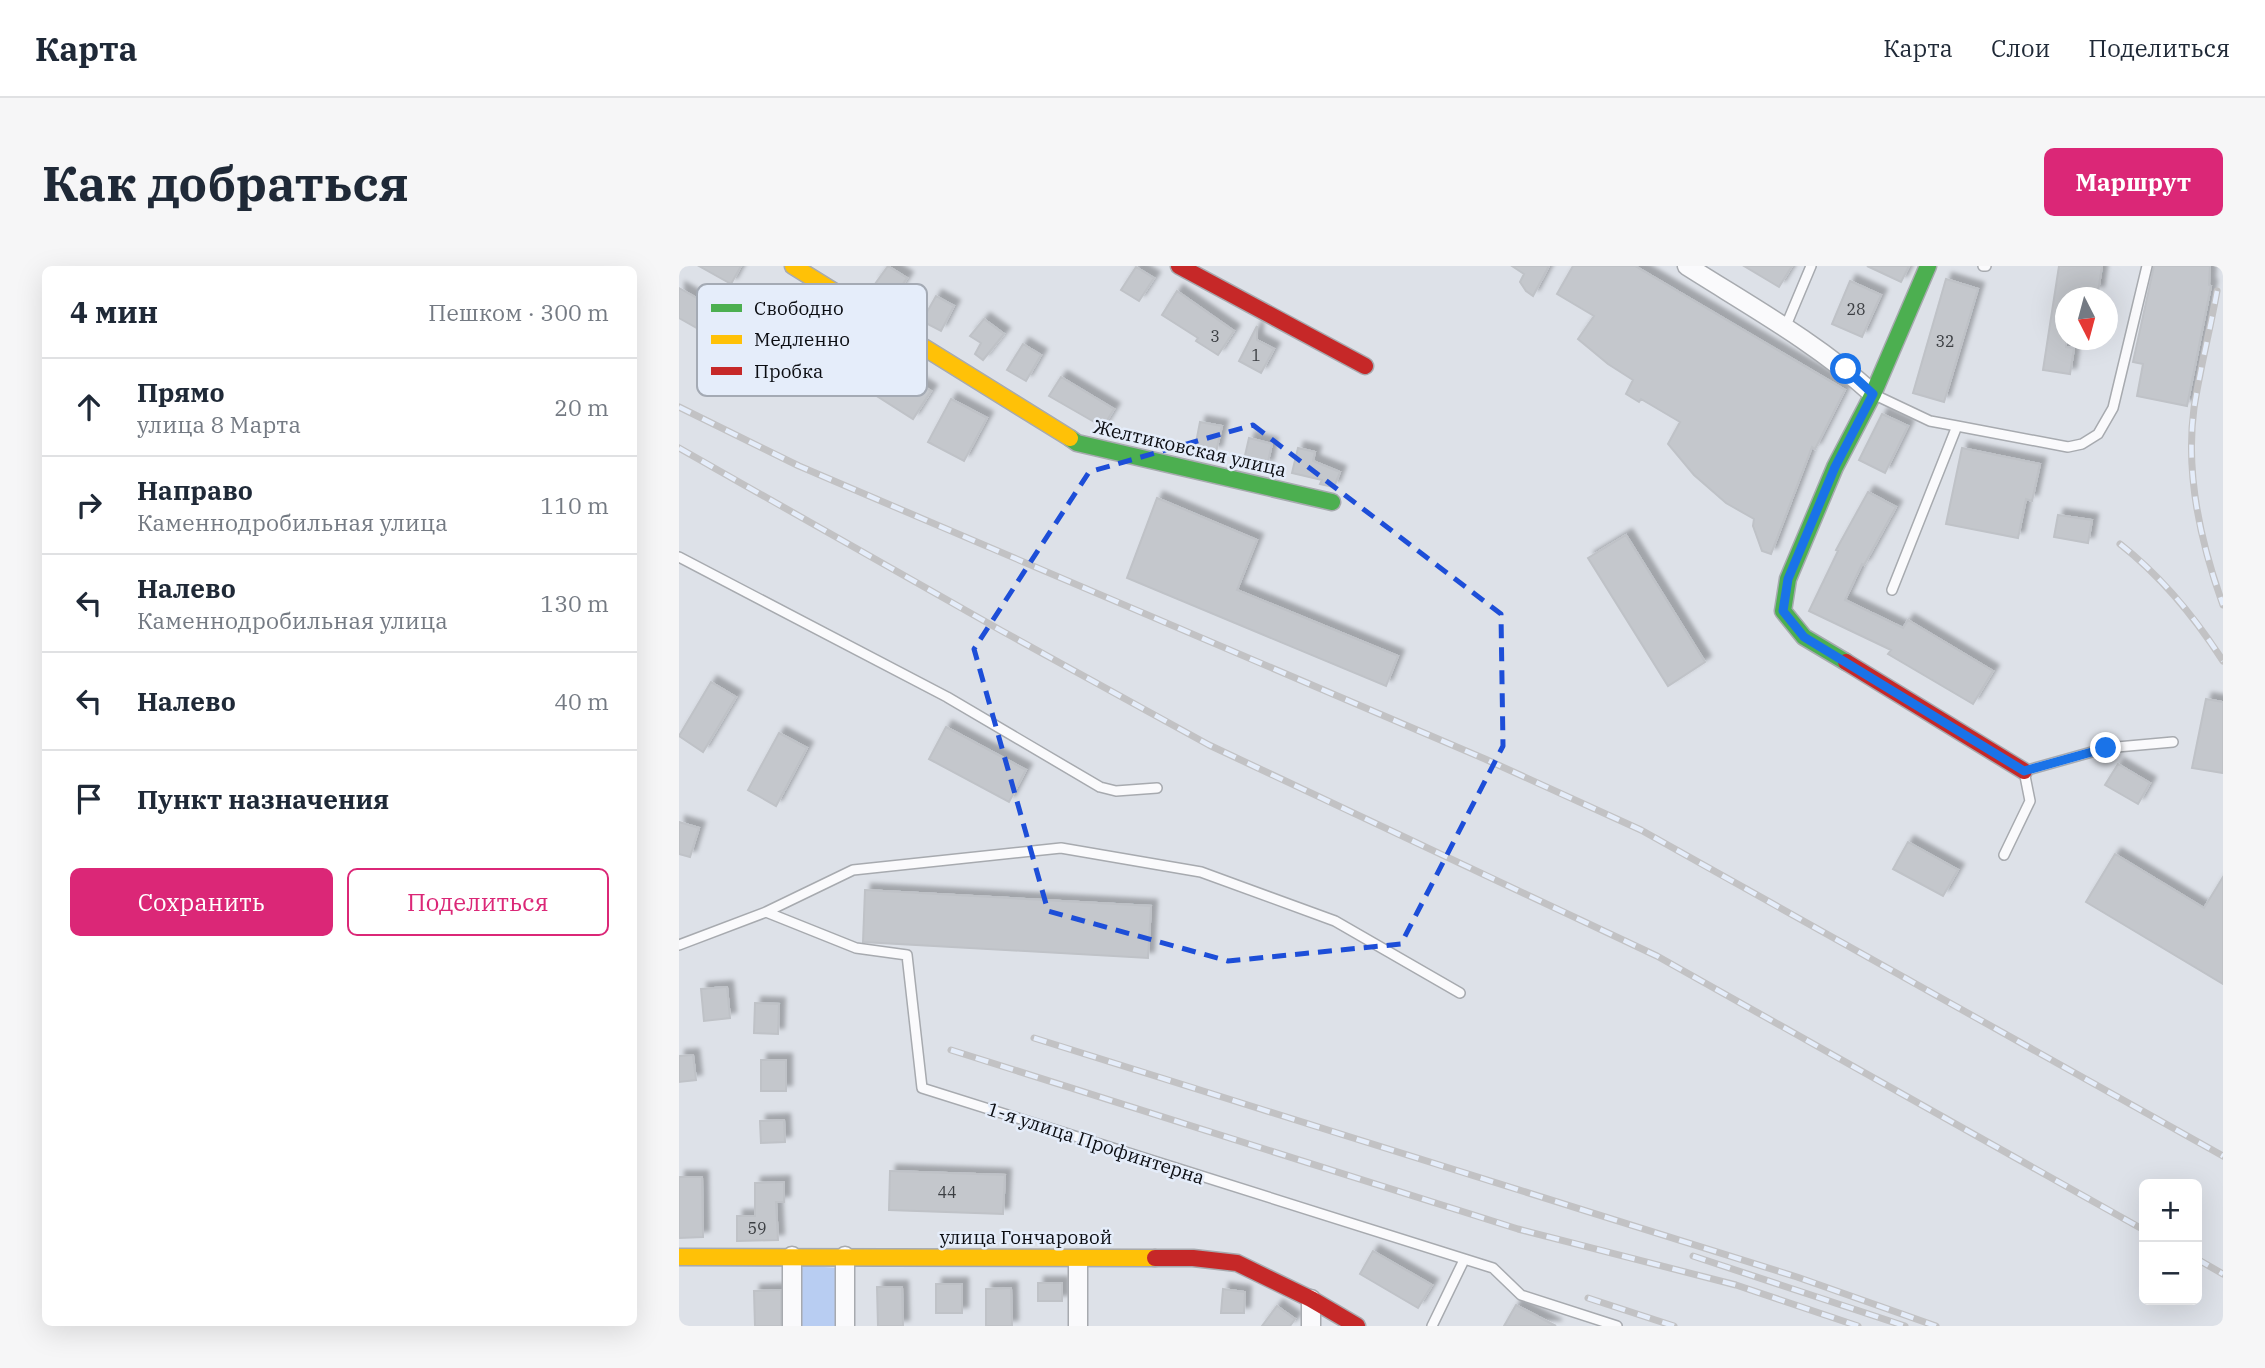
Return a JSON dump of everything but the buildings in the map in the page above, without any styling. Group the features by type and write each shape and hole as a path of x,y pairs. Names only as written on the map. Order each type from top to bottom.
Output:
{"street":[{"name":"Желтиковская улица","path":"793,266 822,284"},
{"path":"1179,266 1365,366"},
{"path":"1687,266 1846,369 1873,394"},
{"path":"1929,266 1873,394 1835,467 1788,579 1783,611 1804,637 2024,771"},
{"name":"Желтиковская улица","path":"927,350 1077,443 1332,502"},
{"path":"792,1256 792,1326"},
{"path":"845,1256 845,1326"},
{"name":"улица Гончаровой","path":"679,1257 1193,1258 1237,1263 1311,1299 1357,1326"},
{"path":"1078,1259 1078,1326"},
{"path":"1311,1299 1311,1326"}],"lane":[{"path":"1785,328 1811,266"},
{"path":"1873,394 1930,421 2068,447 2082,444 2098,434 2113,408 2147,266"},
{"path":"1892,590 1957,426"},
{"path":"679,557 947,697 1100,788 1117,791 1157,788"},
{"path":"2004,855 2030,801 2024,771 2106,748 2173,741"},
{"path":"679,945 766,912 853,870 1061,848 1201,872 1335,921 1460,993"},
{"name":"1-я улица Профинтерна","path":"766,912 856,948 907,955 922,1087 1493,1268 1521,1295 1617,1326"},
{"path":"1432,1326 1464,1260"}],"highlighted area":[{"path":"1253,425 1501,614 1503,746 1401,944 1228,961 1048,911 974,649 1089,472"}],"shaded area":[{"path":"803,1265 835,1268 842,1298 842,1326 796,1326 798,1283"}],"railway":[{"path":"2217,291 2194,408 2192,458 2193,483 2202,533 2223,605"},
{"path":"679,407 799,466 1485,759 1641,830 2223,1156"},
{"path":"679,448 1209,745 1657,956 2139,1227"},
{"path":"2120,544 2150,570 2176,598 2223,661"},
{"path":"1034,1038 1797,1277 1936,1326"},
{"path":"951,1050 1518,1229 1736,1285 1858,1326"},
{"path":"1693,1256 1905,1326"},
{"path":"2202,1262 2223,1274"},
{"path":"1588,1298 1674,1326"}],"traffic: fast":[{"path":"1846,662 1804,637 1783,611 1788,579 1835,467 1873,394 1928,266"},
{"path":"1070,438 1077,443 1332,502"}],"traffic: slow":[{"path":"793,266 822,284"},
{"path":"927,349 1070,438"},
{"path":"679,1257 1155,1258"}],"traffic: jam":[{"path":"1179,266 1365,366"},
{"path":"1846,662 2024,771"},
{"path":"1155,1258 1193,1258 1237,1263 1311,1299 1357,1326"}],"route":[{"path":"1846,369 1873,394 1835,467 1788,579 1783,611 1804,637 2024,771 2106,748"}]}
